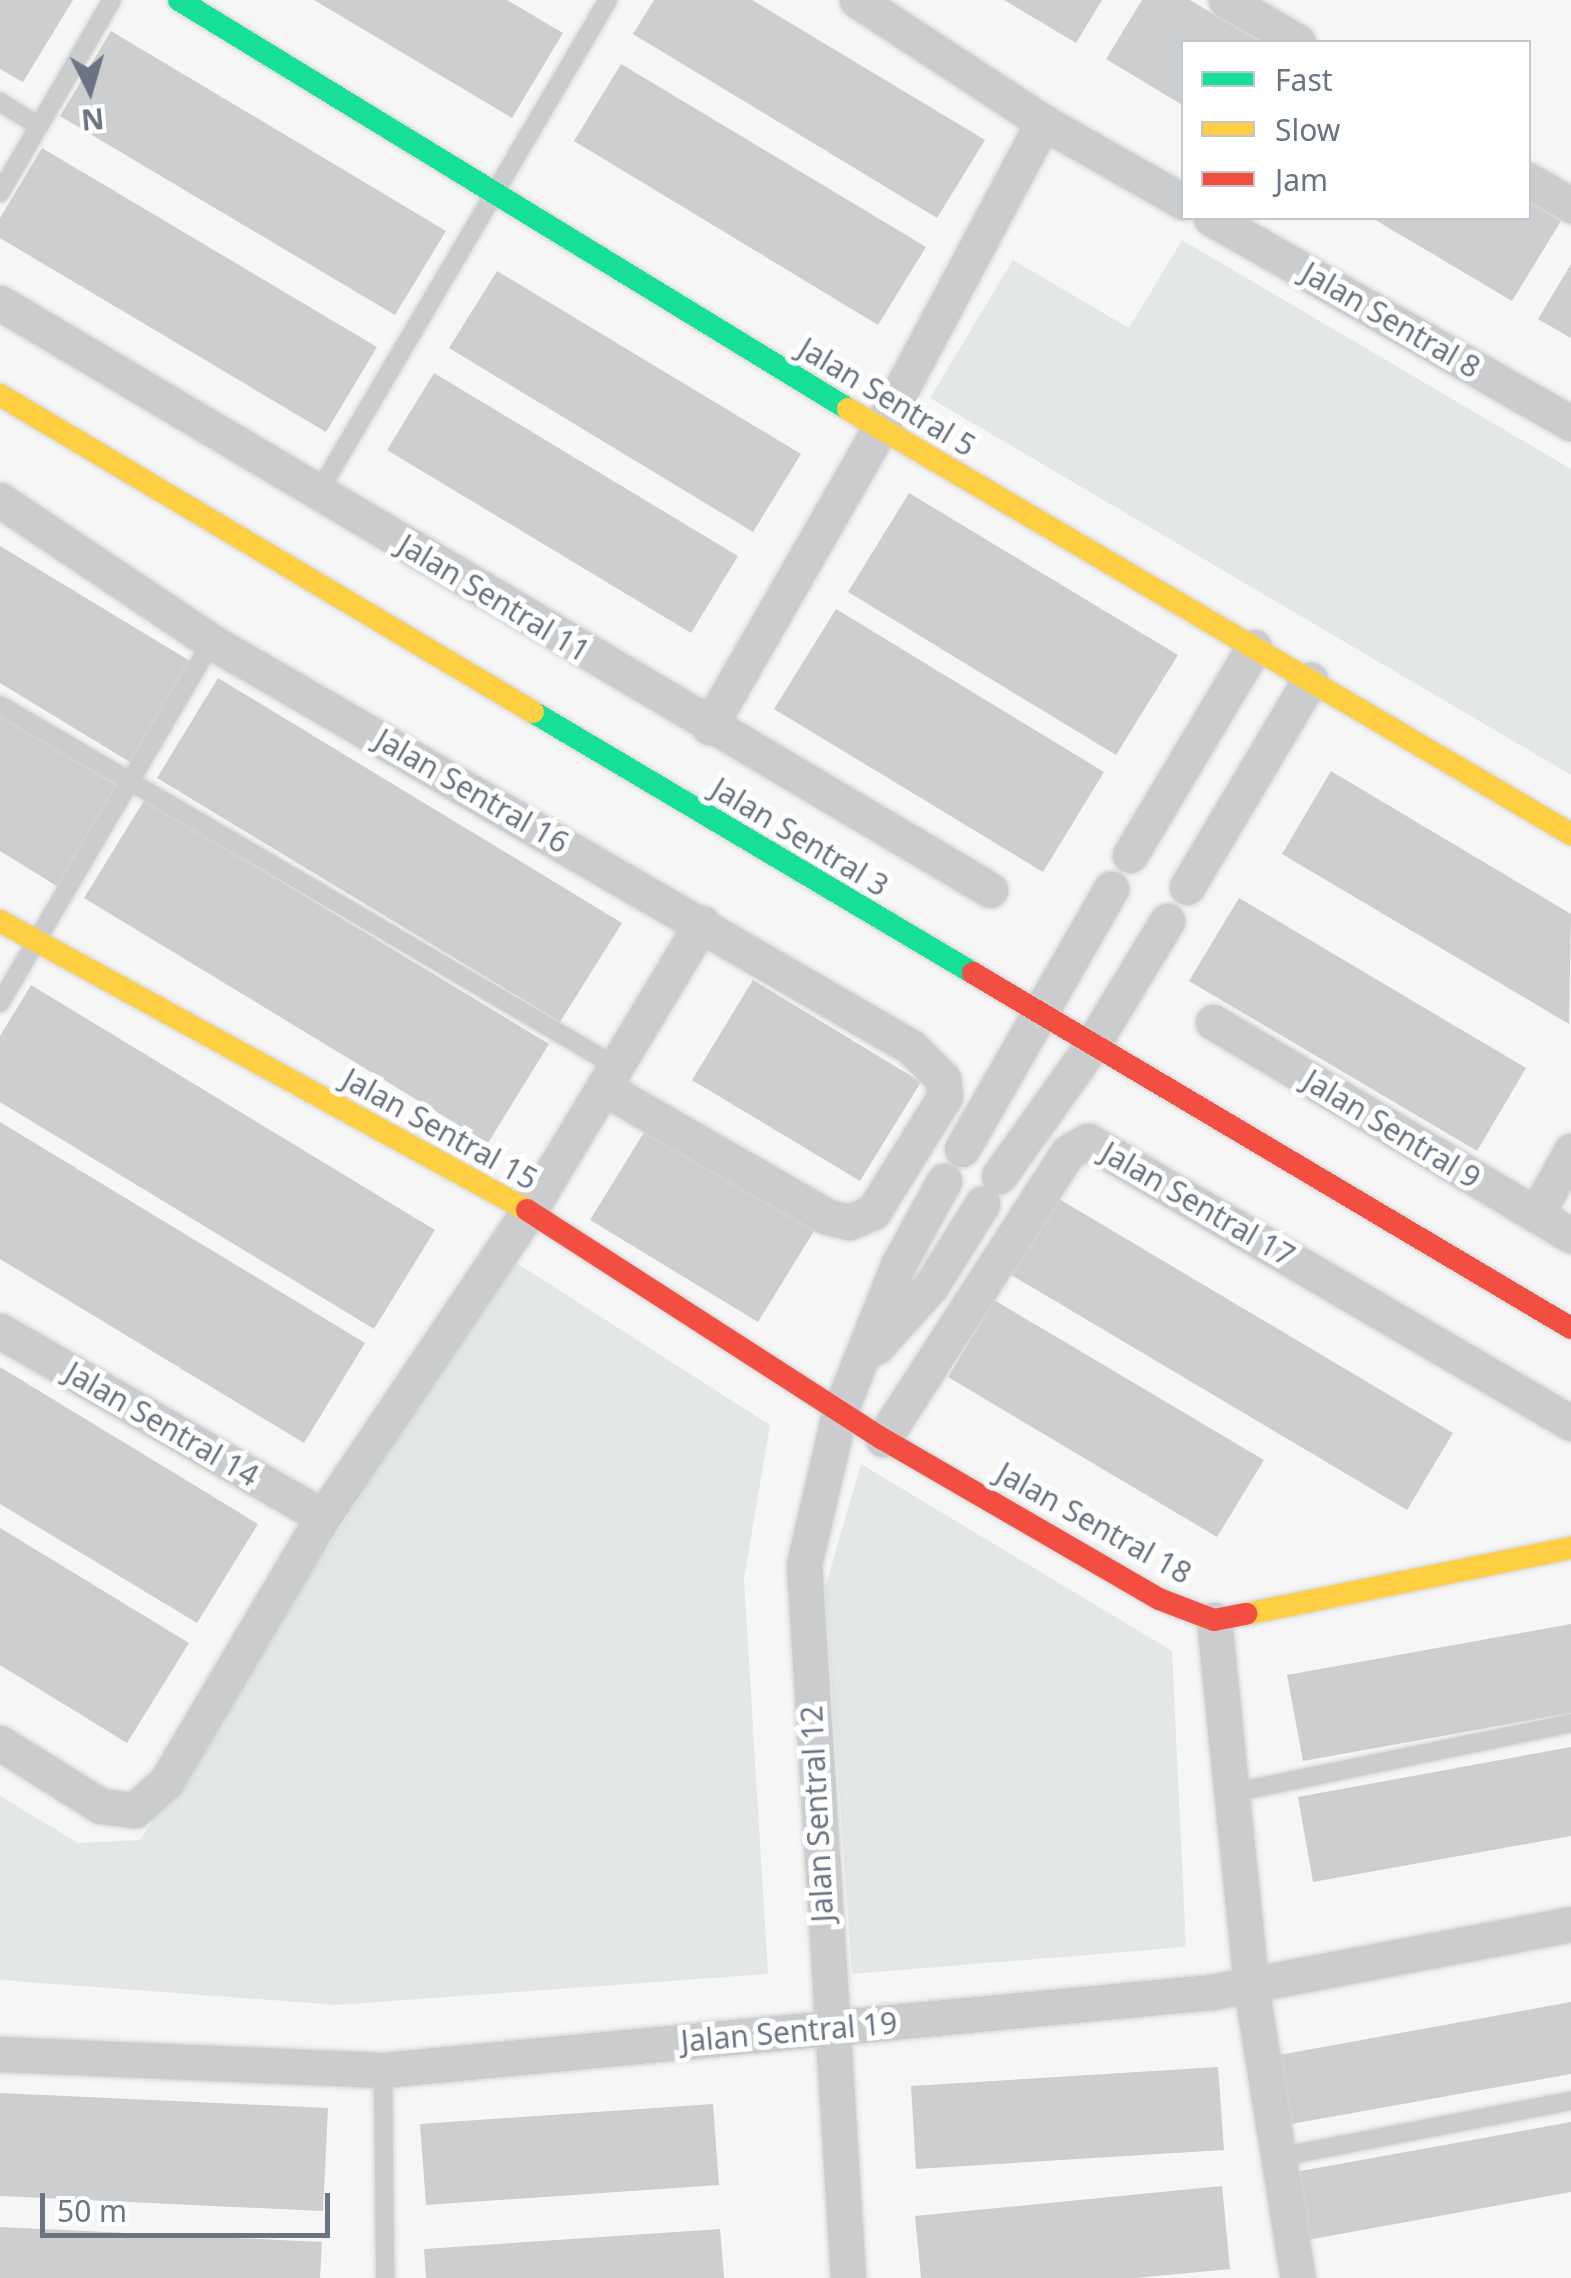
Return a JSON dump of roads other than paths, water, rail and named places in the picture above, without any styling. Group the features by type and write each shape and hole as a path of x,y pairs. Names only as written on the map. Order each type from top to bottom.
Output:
{"street":[{"name":"Jalan Sentral 5","path":"178,0 880,430 1571,834"},
{"path":"857,0 1043,122 1181,200"},
{"path":"1226,0 1295,40"},
{"path":"710,727 880,430 1043,122"},
{"path":"1531,182 1571,205"},
{"name":"Jalan Sentral 8","path":"1214,220 1571,423"},
{"name":"Jalan Sentral 11","path":"0,303 990,890"},
{"name":"Jalan Sentral 3","path":"0,395 1571,1328"},
{"name":"Jalan Sentral 16","path":"0,500 212,642 911,1047 943,1079 944,1096 873,1212 849,1222 828,1217 611,1078"},
{"path":"1130,856 1254,647"},
{"path":"1187,886 1310,680"},
{"path":"962,1149 1110,889"},
{"name":"Jalan Sentral 15","path":"0,921 529,1211 840,1411"},
{"name":"Jalan Sentral 12","path":"866,1360 931,1286 991,1190 1092,1045 1167,921"},
{"path":"0,1743 101,1806 135,1810 166,1782 323,1517 529,1211 702,923"},
{"name":"Jalan Sentral 9","path":"1213,1022 1571,1235"},
{"name":"Jalan Sentral 17","path":"883,1439 1068,1152 1088,1141 1571,1422"},
{"path":"1536,1215 1571,1151"},
{"name":"Jalan Sentral 12","path":"848,2278 828,2028 804,1564 840,1411 866,1360 898,1266 944,1180"},
{"name":"Jalan Sentral 14","path":"0,1331 323,1517"},
{"name":"Jalan Sentral 18","path":"840,1411 1159,1599 1214,1620 1571,1548"},
{"path":"1214,1620 1236,1792 1252,1986 1298,2278"},
{"name":"Jalan Sentral 19","path":"0,2054 383,2070 1252,1986 1571,1924"}],"lane":[{"path":"0,192 112,0"},
{"path":"318,493 608,0"},
{"path":"0,102 39,126"},
{"path":"0,1003 212,642"},
{"path":"0,704 611,1078"},
{"path":"1236,1792 1571,1723"},
{"path":"383,2070 385,2278"},
{"path":"1279,2157 1571,2101"}]}
